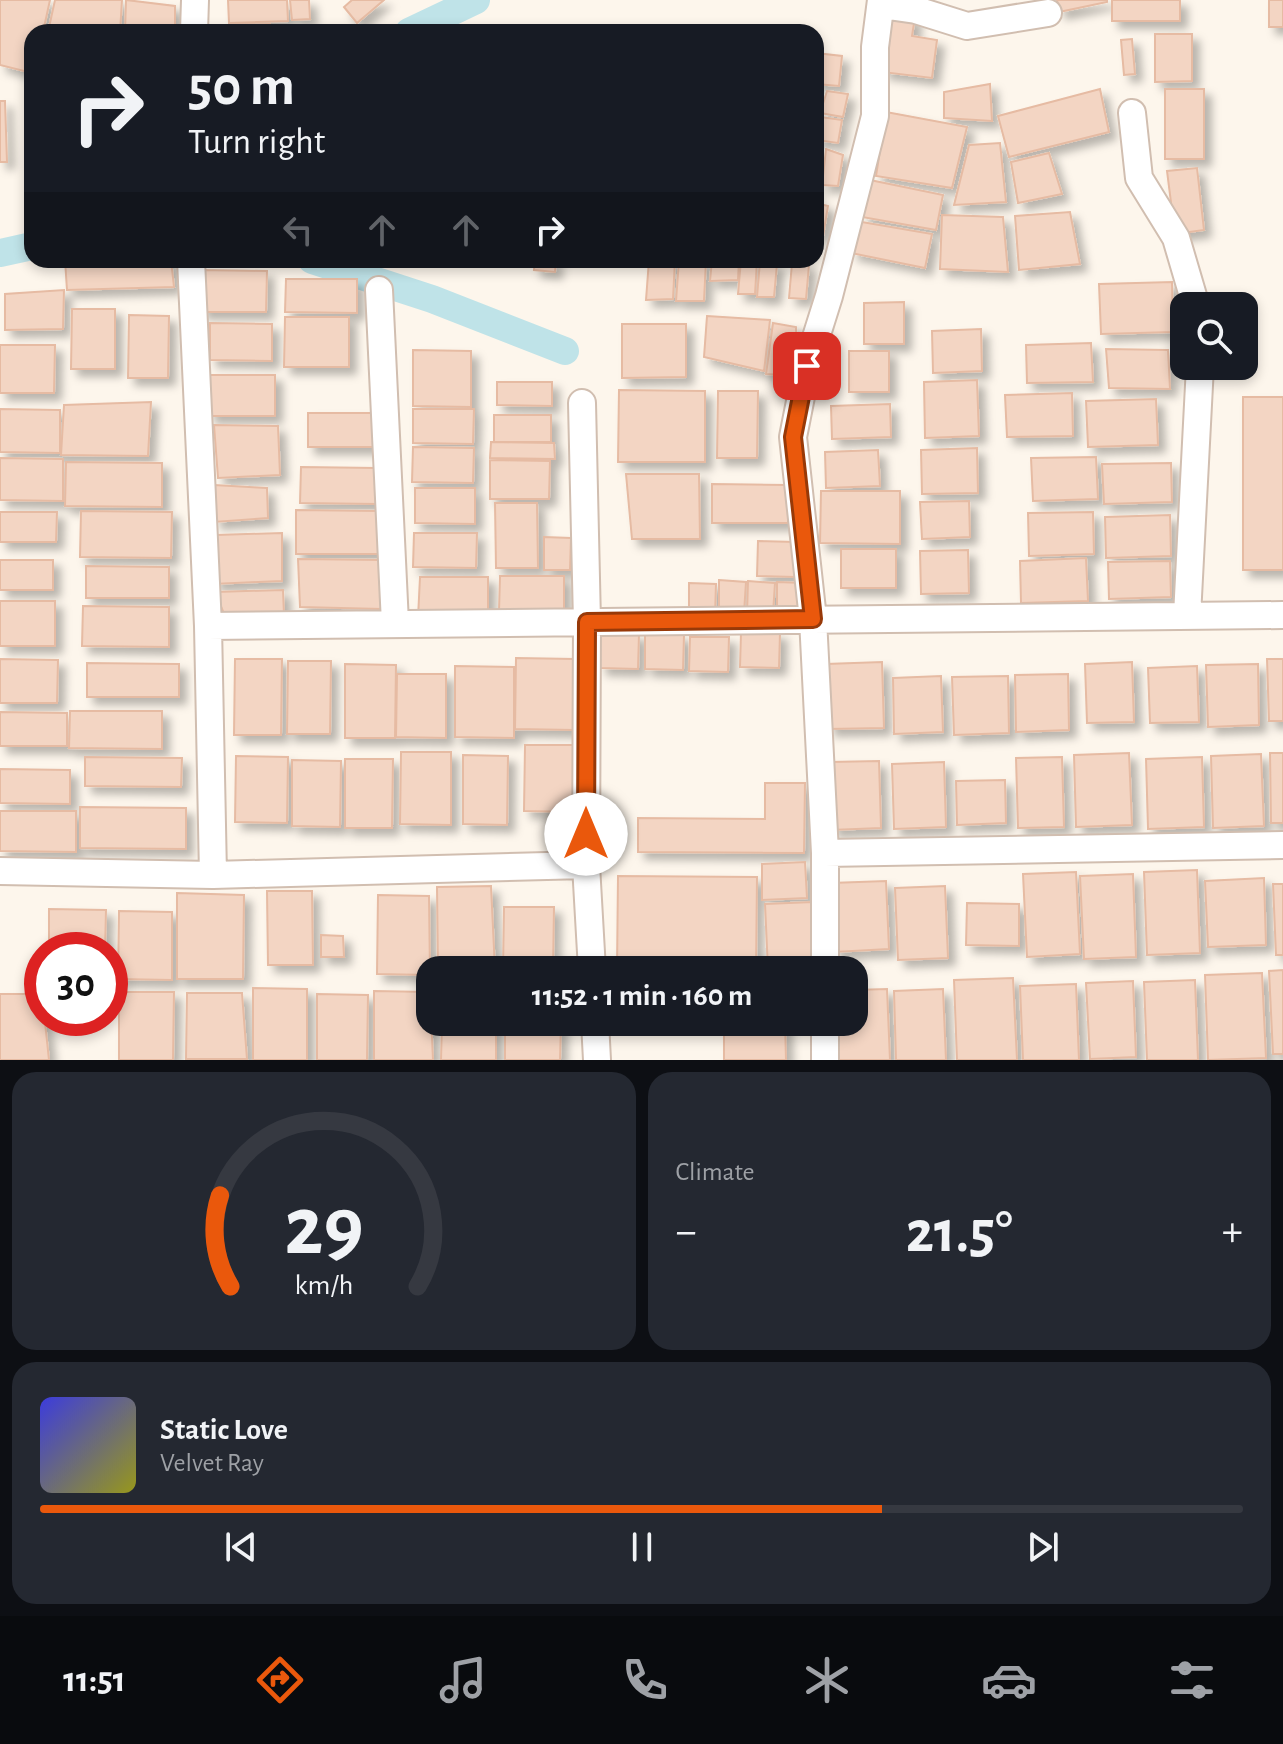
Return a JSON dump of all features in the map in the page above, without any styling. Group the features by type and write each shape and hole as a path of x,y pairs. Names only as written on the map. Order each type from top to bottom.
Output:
{"street":[{"path":"194,24 195,0"},
{"path":"825,956 825,853 813,619 793,437 807,366 829,296 875,116 875,47 881,3 967,26 1048,13"},
{"path":"1132,113 1139,178 1176,238 1192,292"},
{"path":"191,268 208,626 213,875"},
{"path":"379,290 395,623"},
{"path":"1187,616 1199,380"},
{"path":"582,403 587,622 586,865 591,956"},
{"path":"208,626 1283,615"},
{"path":"825,853 1283,845"},
{"path":"0,871 213,875 586,865"},
{"path":"596,1036 597,1060"},
{"path":"825,1036 825,1060"}],"building":[{"path":"0,0 50,0 45,24 24,24 24,71 0,65"},
{"path":"55,0 122,0 120,24 50,24"},
{"path":"126,0 175,6 175,24 125,24"},
{"path":"228,0 287,0 288,21 229,23"},
{"path":"290,0 309,0 310,19 292,20"},
{"path":"352,0 384,0 357,23 344,7"},
{"path":"1057,0 1107,0 1107,2 1059,12"},
{"path":"1112,0 1180,0 1180,21 1112,21"},
{"path":"1269,0 1283,0 1283,27 1269,27"},
{"path":"889,13 915,17 912,36 937,40 932,78 882,72"},
{"path":"1155,34 1192,34 1192,81 1155,82"},
{"path":"1132,39 1135,74 1124,75 1121,40"},
{"path":"824,54 842,56 839,86 824,85"},
{"path":"990,84 992,121 944,118 944,92"},
{"path":"1100,89 1109,132 1009,157 998,116"},
{"path":"1165,89 1204,89 1204,159 1165,159"},
{"path":"827,91 848,94 843,117 824,114"},
{"path":"0,101 5,101 7,162 0,162"},
{"path":"886,112 967,127 952,188 876,176"},
{"path":"824,117 842,120 838,143 824,141"},
{"path":"1000,143 1006,202 954,205 969,145"},
{"path":"826,149 843,155 838,186 824,185"},
{"path":"1049,153 1062,194 1018,203 1011,162"},
{"path":"1197,168 1204,230 1175,234 1167,171"},
{"path":"870,180 943,195 936,230 862,217"},
{"path":"824,205 828,206 824,230"},
{"path":"1070,212 1080,264 1019,270 1015,216"},
{"path":"942,215 1003,217 1008,272 940,269"},
{"path":"856,221 932,234 925,268 851,253"},
{"path":"66,268 172,268 174,287 67,290"},
{"path":"534,268 555,268 555,272"},
{"path":"648,268 675,268 673,299 646,300"},
{"path":"678,268 706,268 704,301 676,301"},
{"path":"711,268 739,268 738,280 710,281"},
{"path":"740,268 757,268 755,294 738,294"},
{"path":"759,268 777,268 774,297 757,297"},
{"path":"792,268 809,268 806,299 789,298"},
{"path":"200,270 267,271 266,312 200,312"},
{"path":"286,279 357,279 357,313 285,312"},
{"path":"1172,282 1170,332 1101,334 1099,284"},
{"path":"64,290 63,329 5,330 5,294"},
{"path":"904,302 904,344 864,344 864,303"},
{"path":"72,309 115,309 115,369 71,369"},
{"path":"129,315 169,316 168,378 128,378"},
{"path":"707,316 770,320 764,371 704,357"},
{"path":"285,317 349,317 349,367 284,367"},
{"path":"210,323 272,324 272,361 210,360"},
{"path":"773,323 796,327 797,376 766,374"},
{"path":"622,324 686,324 686,377 622,378"},
{"path":"981,329 982,371 933,373 932,331"},
{"path":"1091,343 1093,382 1027,383 1026,345"},
{"path":"0,345 55,345 54,393 0,393"},
{"path":"1106,349 1168,350 1170,389 1109,388"},
{"path":"413,350 471,351 471,407 413,406"},
{"path":"849,351 889,351 889,392 849,392"},
{"path":"209,375 275,375 275,416 208,416"},
{"path":"977,380 979,436 925,438 924,382"},
{"path":"497,382 552,382 552,406 497,405"},
{"path":"619,390 705,391 705,462 618,462"},
{"path":"718,391 758,391 757,458 717,458"},
{"path":"1072,393 1073,436 1007,437 1005,395"},
{"path":"1243,397 1283,397 1283,570 1243,570"},
{"path":"1156,399 1158,445 1088,447 1086,401"},
{"path":"151,402 148,456 61,455 64,405"},
{"path":"890,404 891,437 832,439 831,406"},
{"path":"0,409 60,410 60,453 0,452"},
{"path":"413,409 474,409 473,444 413,443"},
{"path":"308,413 377,413 377,447 308,447"},
{"path":"494,415 551,415 551,442 494,442"},
{"path":"214,425 278,426 280,475 218,478"},
{"path":"491,442 554,443 555,459 490,458"},
{"path":"413,447 474,448 473,483 412,482"},
{"path":"977,448 978,493 922,494 921,450"},
{"path":"878,450 880,486 826,488 825,452"},
{"path":"1096,457 1098,499 1033,501 1031,458"},
{"path":"0,458 63,459 63,501 0,500"},
{"path":"490,460 550,461 549,499 490,499"},
{"path":"66,462 162,463 162,507 65,506"},
{"path":"1171,463 1172,502 1104,504 1102,464"},
{"path":"301,467 377,468 377,504 300,503"},
{"path":"626,474 699,474 700,539 632,539"},
{"path":"712,484 788,485 788,523 712,523"},
{"path":"214,485 267,488 268,518 214,522"},
{"path":"415,488 475,488 475,524 415,523"},
{"path":"821,491 900,491 900,544 820,543"},
{"path":"969,501 970,537 922,539 920,502"},
{"path":"495,503 537,503 538,568 496,568"},
{"path":"296,510 379,511 379,554 296,554"},
{"path":"81,511 172,512 171,558 80,557"},
{"path":"0,512 57,512 56,542 0,542"},
{"path":"1093,512 1094,554 1029,556 1028,513"},
{"path":"1170,515 1171,556 1106,558 1105,517"},
{"path":"282,533 282,581 213,584 216,535"},
{"path":"414,533 477,533 476,568 413,567"},
{"path":"544,537 571,538 570,570 544,570"},
{"path":"758,541 796,542 795,577 757,576"},
{"path":"841,549 896,549 896,588 841,588"},
{"path":"968,550 969,593 921,594 920,551"},
{"path":"1086,558 1088,601 1021,603 1020,561"},
{"path":"298,559 384,560 382,609 300,607"},
{"path":"0,560 53,560 53,590 0,590"},
{"path":"1170,561 1171,597 1109,599 1108,562"},
{"path":"86,566 169,567 169,598 86,598"},
{"path":"500,576 564,576 564,612 499,611"},
{"path":"420,577 488,577 488,616 418,618"},
{"path":"719,580 746,582 744,613 719,613"},
{"path":"748,581 775,583 773,614 747,614"},
{"path":"777,582 804,583 803,615 777,615"},
{"path":"689,583 716,584 715,615 689,615"},
{"path":"283,590 284,615 227,621 215,592"},
{"path":"0,601 55,601 55,646 0,646"},
{"path":"83,606 169,607 169,647 82,646"},
{"path":"741,632 780,633 779,668 740,667"},
{"path":"600,633 639,634 638,669 600,668"},
{"path":"645,634 684,635 683,670 645,669"},
{"path":"690,637 729,637 728,672 689,671"},
{"path":"516,658 575,659 574,730 515,729"},
{"path":"0,659 58,660 57,703 0,703"},
{"path":"235,659 282,659 281,735 234,735"},
{"path":"1267,659 1283,659 1283,721 1269,721"},
{"path":"288,661 331,661 330,734 287,734"},
{"path":"882,662 884,728 828,729 826,664"},
{"path":"1132,662 1134,722 1087,723 1085,664"},
{"path":"87,663 179,664 179,697 87,697"},
{"path":"345,664 396,665 395,738 345,738"},
{"path":"1258,664 1259,725 1208,727 1206,665"},
{"path":"455,666 514,667 514,738 455,737"},
{"path":"1197,666 1199,722 1150,723 1148,668"},
{"path":"397,674 446,674 446,738 396,737"},
{"path":"1068,674 1069,730 1016,732 1015,675"},
{"path":"941,676 943,732 894,734 893,678"},
{"path":"1008,676 1009,733 954,735 952,677"},
{"path":"70,711 162,711 162,749 69,748"},
{"path":"0,712 67,713 67,746 0,746"},
{"path":"525,745 578,745 577,812 524,811"},
{"path":"401,752 451,752 451,825 400,824"},
{"path":"1129,753 1132,825 1076,827 1074,755"},
{"path":"1270,753 1283,753 1283,823 1271,823"},
{"path":"1261,754 1264,826 1213,828 1211,756"},
{"path":"463,755 508,756 507,825 463,824"},
{"path":"236,756 288,757 287,823 235,822"},
{"path":"85,757 182,758 181,787 85,786"},
{"path":"1062,757 1064,827 1018,828 1016,758"},
{"path":"1202,757 1204,827 1148,829 1146,759"},
{"path":"345,759 393,759 392,828 345,828"},
{"path":"292,760 341,761 340,827 292,826"},
{"path":"879,761 881,828 831,830 830,762"},
{"path":"944,762 946,827 894,829 892,764"},
{"path":"0,769 70,770 70,804 0,803"},
{"path":"1005,780 1006,823 957,825 956,781"},
{"path":"765,783 805,783 804,853 638,852 638,818 765,819"},
{"path":"80,807 186,808 186,849 80,848"},
{"path":"0,811 76,811 76,852 0,851"},
{"path":"805,862 807,898 762,900 762,864"},
{"path":"1197,870 1200,953 1147,955 1144,872"},
{"path":"1076,872 1080,954 1027,957 1023,874"},
{"path":"1133,874 1136,957 1084,959 1080,876"},
{"path":"618,876 757,877 756,956 617,956"},
{"path":"1264,878 1266,945 1208,947 1205,881"},
{"path":"886,881 889,949 834,952 831,883"},
{"path":"1273,884 1283,884 1283,955 1276,955"},
{"path":"491,886 494,956 438,956 437,887"},
{"path":"945,886 948,958 898,960 895,888"},
{"path":"267,891 312,891 313,965 268,965"},
{"path":"177,893 244,895 243,979 177,979"},
{"path":"378,895 429,896 430,956 416,956 416,975 377,974"},
{"path":"813,902 821,956 767,956 765,904"},
{"path":"967,903 1019,904 1019,946 966,945"},
{"path":"504,907 554,907 553,956 503,956"},
{"path":"49,909 106,910 105,932 49,932"},
{"path":"119,911 172,912 172,980 128,979 128,932 119,932"},
{"path":"321,935 343,936 344,957 321,957"},
{"path":"1283,970 1283,1054 1273,1054 1269,971"},
{"path":"1262,973 1266,1058 1208,1060 1205,975"},
{"path":"1013,978 1017,1060 957,1060 954,980"},
{"path":"1195,980 1198,1060 1147,1060 1144,982"},
{"path":"1133,981 1136,1057 1090,1059 1086,983"},
{"path":"1076,984 1079,1060 1023,1060 1020,986"},
{"path":"253,988 307,989 307,1060 253,1060"},
{"path":"887,989 890,1060 830,1060 829,1036 868,1036 868,990"},
{"path":"943,989 946,1060 896,1060 894,991"},
{"path":"374,991 416,992 416,1036 432,1036 433,1060 374,1060"},
{"path":"128,992 174,992 173,1060 119,1060 119,1036 128,1036"},
{"path":"187,993 242,993 247,1059 186,1059"},
{"path":"0,994 24,994 24,1036 46,1036 49,1060 0,1060"},
{"path":"317,994 368,995 367,1060 317,1060"},
{"path":"442,1036 496,1036 496,1060 441,1060"},
{"path":"505,1036 561,1036 560,1060 505,1060"},
{"path":"724,1036 785,1036 786,1060 724,1060"}],"waterway":[{"path":"426,24 476,0"},
{"path":"0,253 24,248"},
{"path":"337,268 432,299 565,351"}],"route":[{"path":"586,834 587,622 813,619 793,437 807,366"}]}
